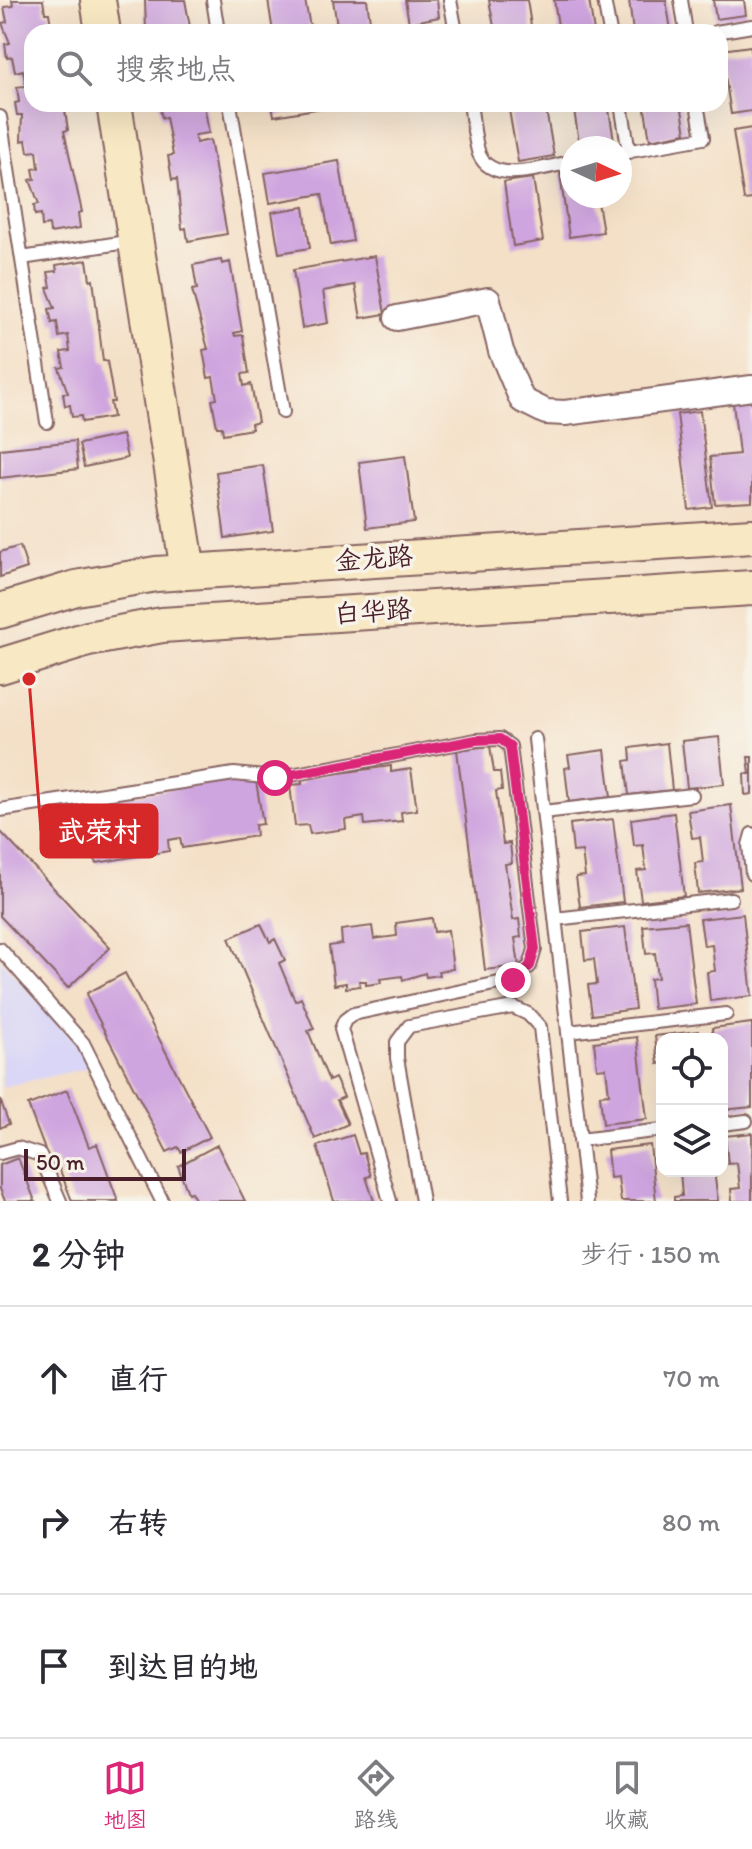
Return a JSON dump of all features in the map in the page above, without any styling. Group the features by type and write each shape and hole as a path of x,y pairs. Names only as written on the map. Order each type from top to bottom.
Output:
{"main road":[{"path":"98,0 102,24"},
{"path":"115,112 188,571"},
{"name":"金龙路","path":"0,611 76,588 188,571 752,536"},
{"name":"白华路","path":"0,666 88,639 162,625 752,588"}],"street":[{"path":"397,318 488,300 501,351 522,400 546,412 565,413 752,388"}],"lane":[{"path":"213,0 217,24"},
{"path":"450,0 454,24"},
{"path":"604,0 608,24"},
{"path":"681,0 685,24"},
{"path":"728,30 752,26"},
{"path":"231,112 283,412"},
{"path":"472,112 480,155 495,169 514,172 560,164"},
{"path":"622,112 624,136"},
{"path":"632,151 703,138 698,112"},
{"path":"0,117 47,422"},
{"path":"22,258 136,240"},
{"path":"0,810 234,774 275,778 476,740 500,739 510,746 535,949 530,966 513,980 353,1014 341,1029 390,1201"},
{"path":"535,739 587,1201"},
{"path":"543,812 692,795"},
{"path":"752,834 749,845 752,874"},
{"path":"555,919 731,899"},
{"path":"0,949 83,1043 162,1201"},
{"path":"422,1201 397,1058 400,1036 409,1026 513,1007 528,1014 540,1027 560,1201"},
{"path":"568,1032 726,1014"},
{"path":"728,1123 746,1121"},
{"path":"580,1140 656,1131"},
{"path":"0,1153 18,1148 40,1155 60,1201"}],"shaded area":[{"path":"0,959 83,1050 87,1068 2,1087"}],"building":[{"path":"12,0 43,0 45,13 49,13 51,24 24,24 24,75 23,70 15,72 12,57 7,58 5,44 10,43 2,23 7,22 4,7 13,6"},
{"path":"145,0 185,0 190,24 146,24"},
{"path":"268,0 305,0 310,24 272,24"},
{"path":"333,0 367,0 370,24 337,24"},
{"path":"405,0 437,0 439,17 409,23"},
{"path":"489,0 527,0 531,24 494,24"},
{"path":"554,0 589,0 593,24 558,24"},
{"path":"629,0 666,0 670,24 632,24"},
{"path":"713,0 744,0 746,15 716,19"},
{"path":"751,46 752,111 731,114 728,49"},
{"path":"24,86 24,112 65,112 68,130 64,131 82,212 78,213 80,228 50,233 49,225 42,226 41,214 35,215 34,205 39,204 30,180 35,179 33,169 39,168 37,151 28,152 26,140 21,141 22,115 17,115 15,103 19,102 17,87"},
{"path":"161,112 205,112 209,133 195,135 196,143 210,140 227,234 188,241 186,228 182,229 177,179 172,180 168,156 173,155 166,117 162,118"},
{"path":"273,112 298,112 274,116"},
{"path":"509,112 546,112 554,156 518,162"},
{"path":"574,112 609,112 613,136 578,136"},
{"path":"645,112 682,112 686,133 650,140"},
{"path":"752,128 752,199 744,200 733,131"},
{"path":"339,161 353,241 331,245 322,194 270,203 265,173"},
{"path":"533,178 543,241 513,246 504,182"},
{"path":"304,207 310,248 279,253 272,212"},
{"path":"565,208 599,208 603,232 569,237"},
{"path":"375,256 385,314 361,318 355,285 323,291 328,323 302,328 293,270"},
{"path":"87,260 90,280 93,279 103,361 107,361 114,402 110,402 113,417 82,422 81,416 72,417 70,405 65,406 63,393 68,393 59,368 64,367 61,352 70,351 68,335 59,337 57,322 52,323 49,309 55,308 47,288 51,287 48,272 57,271 56,265"},
{"path":"221,260 222,264 230,262 242,331 234,333 235,336 243,335 249,373 242,374 244,386 251,384 258,422 251,424 252,429 223,434 222,427 217,427 212,400 217,399 213,377 208,378 203,350 208,349 192,290 197,289 193,265"},
{"path":"752,401 752,502 715,504 710,457 739,454 733,403"},
{"path":"700,411 712,507 689,510 677,414"},
{"path":"122,435 127,458 84,467 79,444"},
{"path":"75,441 78,469 0,478 0,449"},
{"path":"405,456 414,522 367,528 359,462"},
{"path":"263,465 273,531 225,538 216,472"},
{"path":"20,546 27,568 0,577 0,552"},
{"path":"719,737 724,784 687,788 682,741"},
{"path":"667,743 672,790 629,795 625,761 631,760 630,748"},
{"path":"490,746 494,772 500,772 502,790 496,791 503,844 510,843 512,863 505,864 513,920 519,919 521,937 515,938 519,966 485,970 457,750"},
{"path":"605,750 611,797 569,802 565,768 570,767 568,755"},
{"path":"748,757 752,757 752,794 745,795 744,774 750,774"},
{"path":"391,766 391,772 411,769 417,810 401,812 402,821 365,825 364,817 345,820 346,829 310,834 308,825 295,826 290,785 302,784 302,778"},
{"path":"255,775 263,824 255,825 256,836 182,848 180,838 168,840 169,851 96,863 94,852 81,854 73,805"},
{"path":"731,805 741,888 698,893 695,863 703,862 700,837 692,838 688,811"},
{"path":"674,813 684,896 641,901 637,871 646,870 643,845 634,846 631,819"},
{"path":"613,819 623,902 580,907 576,877 585,876 582,851 573,852 570,824"},
{"path":"0,831 110,948 68,988 0,916"},
{"path":"743,914 752,996 710,1001 707,972 715,971 712,945 704,946 700,919"},
{"path":"432,918 434,932 448,930 453,969 426,977 425,973 403,980 402,976 380,979 381,983 366,985 366,981 359,981 360,986 346,988 346,983 334,985 329,946 342,944 341,930 372,926 374,939 397,936 396,923"},
{"path":"686,922 696,1004 653,1009 650,979 658,978 655,953 646,954 643,926"},
{"path":"261,924 270,942 275,939 285,960 279,963 295,1001 301,998 314,1029 308,1031 329,1081 335,1078 344,1097 337,1100 348,1124 315,1139 229,938"},
{"path":"625,927 635,1009 592,1015 588,985 597,984 594,959 585,960 582,932"},
{"path":"125,973 210,1137 181,1152 178,1147 167,1152 89,1001 87,993"},
{"path":"752,1023 752,1107 728,1109 728,1033 712,1033 712,1028"},
{"path":"637,1037 647,1119 603,1124 600,1095 609,1094 606,1068 597,1069 594,1042"},
{"path":"67,1090 89,1147 97,1144 118,1201 72,1201 56,1160 50,1163 28,1105"},
{"path":"0,1099 9,1124 0,1128"},
{"path":"752,1133 752,1201 732,1201 731,1189 740,1188 737,1163 728,1164 728,1136"},
{"path":"353,1135 359,1154 364,1153 371,1176 366,1177 374,1201 334,1201 317,1146"},
{"path":"217,1145 245,1201 196,1201 191,1192 188,1193 178,1166"},
{"path":"650,1145 656,1201 621,1201 618,1177 610,1178 607,1150"},
{"path":"18,1158 35,1201 5,1201 0,1189 0,1165"},
{"path":"680,1177 715,1177 718,1201 674,1201 674,1197 682,1196"}],"place":[{"name":"武荣村","path":"29,679"}],"route":[{"path":"275,778 476,740 500,739 510,746 535,949 526,972 513,980"}]}
